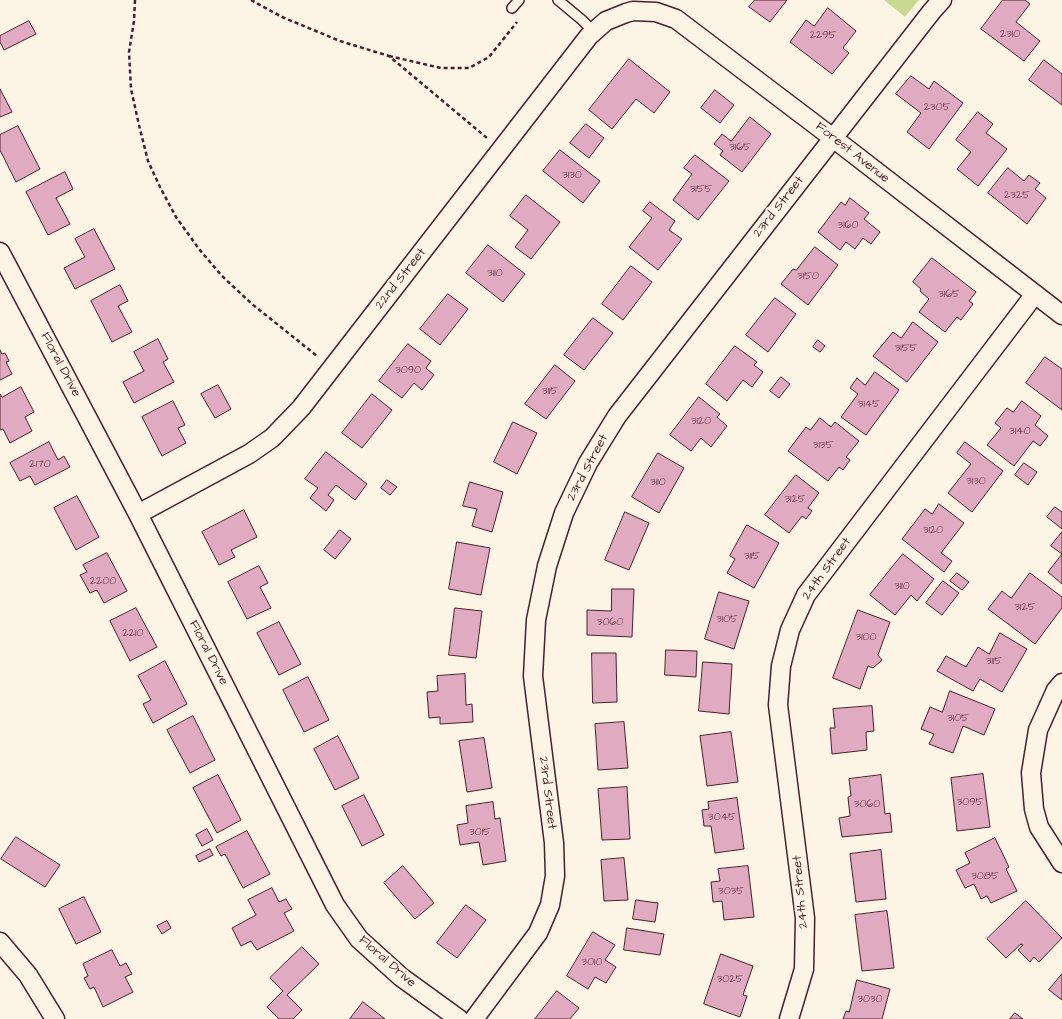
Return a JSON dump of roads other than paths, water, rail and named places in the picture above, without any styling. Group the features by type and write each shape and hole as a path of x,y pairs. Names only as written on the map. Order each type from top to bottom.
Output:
{"street":[{"name":"23rd Street","path":"474,1019 538,933 550,905 555,876 554,843 533,676 536,620 547,566 564,513 588,463 618,416 942,0"},
{"name":"22nd Street","path":"138,514 249,454 272,438 301,408 589,36 606,21 634,11"},
{"name":"Forest Avenue","path":"634,11 656,12 676,19 1062,315"},
{"name":"Floral Drive","path":"0,252 138,514 335,905 359,939 401,977 459,1019"},
{"name":"24th Street","path":"790,1019 804,969 805,918 778,705 781,666 790,630 806,595 1035,294"},
{"path":"1062,683 1056,690 1038,730 1031,773 1034,809 1039,827 1062,863"},
{"path":"0,942 28,975 55,1019"}],"lane":[{"path":"512,8 518,0"},
{"path":"558,0 594,32"}]}
